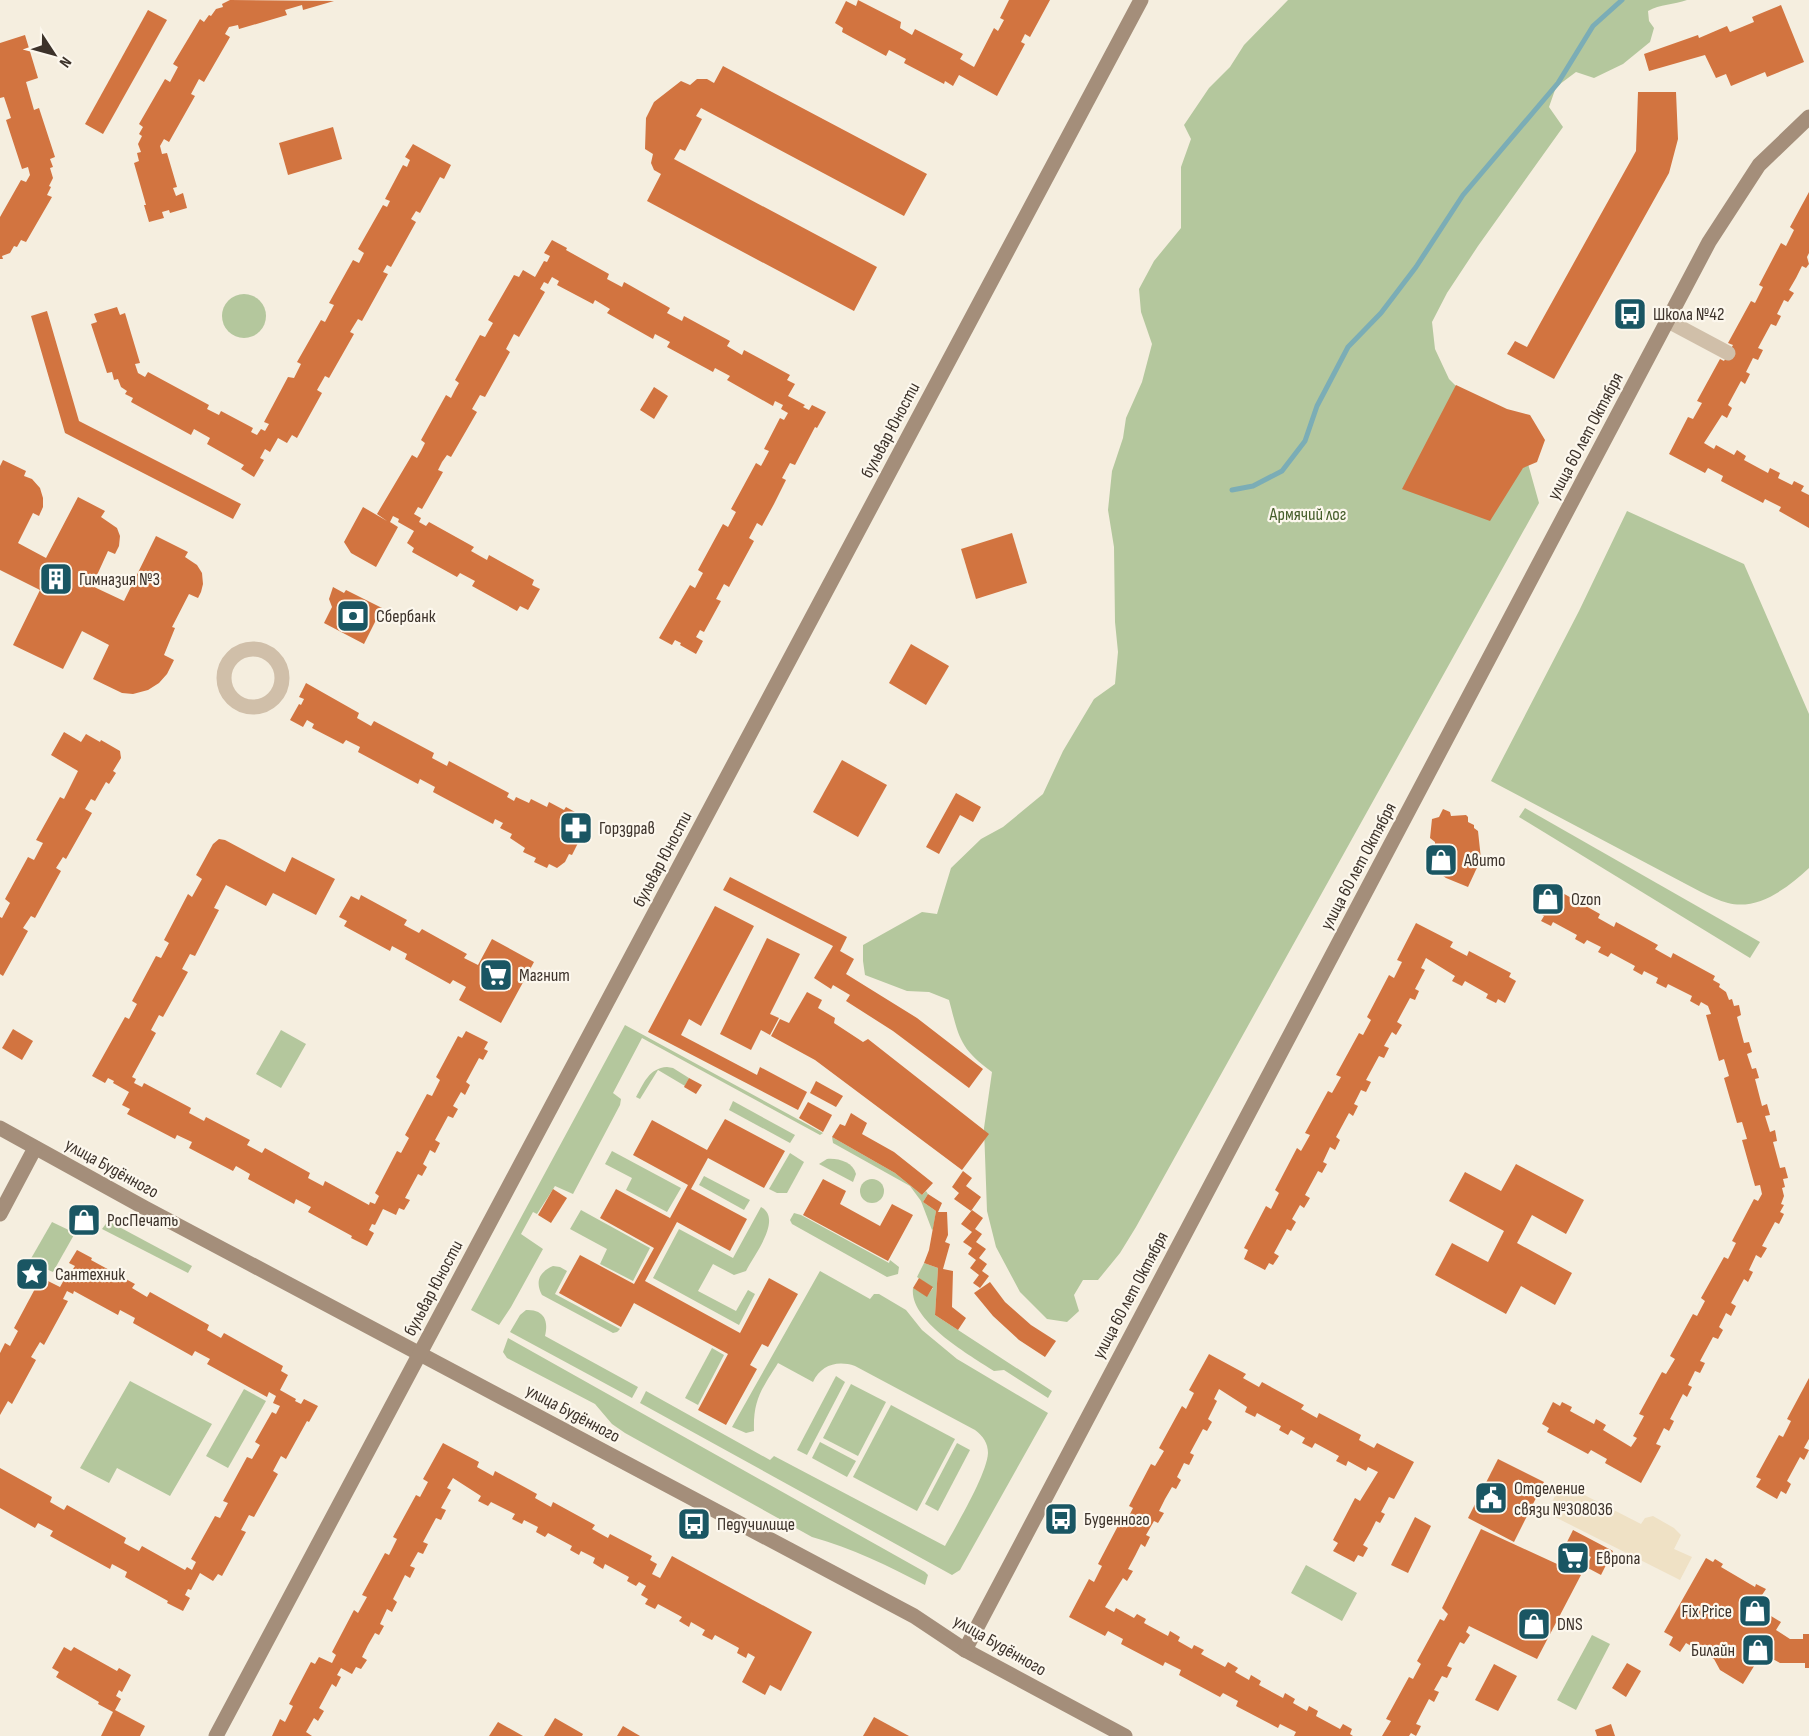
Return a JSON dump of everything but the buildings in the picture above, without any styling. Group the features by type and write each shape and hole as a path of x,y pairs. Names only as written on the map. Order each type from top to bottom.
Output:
{"street":[{"name":"бульвар Юности","path":"216,1736 1141,0"},
{"name":"улица 60 лет Октября","path":"965,1650 1709,242 1759,165 1809,117"},
{"path":"1668,321 1728,353"},
{"name":"улица Будённого","path":"0,1128 905,1611 965,1650 1125,1736"},
{"path":"0,1214 35,1148"}],"green space":[{"name":"Армячий лог","path":"1288,0 1687,0 1648,11 1649,21 1654,28 1650,42 1623,64 1594,78 1576,72 1556,87 1549,107 1563,127 1478,246 1447,293 1432,322 1435,349 1449,379 1523,446 1539,503 1136,1227 1120,1253 1098,1280 1083,1280 1074,1295 1079,1311 1067,1322 1047,1319 1020,1292 996,1247 987,1211 984,1128 992,1072 973,1056 962,1041 949,1000 929,992 907,991 865,975 863,945 922,912 937,914 951,868 981,839 1003,827 1043,794 1063,751 1094,699 1115,684 1118,652 1115,622 1114,547 1108,510 1112,471 1123,438 1126,418 1142,382 1152,344 1141,312 1139,289 1154,261 1181,228 1181,167 1191,139 1184,125 1209,88 1230,67 1244,45"},
{"path":"244,294 260,300 266,316 260,332 244,338 228,332 222,316 228,300"},
{"path":"1627,511 1744,564 1809,714 1809,868 1782,890 1750,904 1728,903 1701,892 1491,781 1579,611"},
{"path":"1525,808 1760,942 1750,958 1519,817"},
{"path":"625,1025 823,1133 820,1135 642,1038 613,1093 621,1099 620,1105 573,1194 555,1186 537,1214 533,1212 521,1234 543,1249 499,1325 471,1310"},
{"path":"281,1030 306,1044 281,1088 256,1074"},
{"path":"667,1067 689,1078 685,1086 658,1070 640,1099 636,1097 651,1073 661,1068"},
{"path":"733,1101 795,1135 790,1143 729,1110"},
{"path":"832,1137 895,1173 922,1195 926,1191 928,1194 923,1202 936,1211 933,1229 921,1201 910,1186 833,1143"},
{"path":"612,1151 681,1188 667,1212 626,1190 632,1178 605,1164"},
{"path":"790,1153 804,1162 787,1193 777,1193 769,1189"},
{"path":"827,1159 840,1160 852,1166 856,1174 853,1182 819,1164"},
{"path":"704,1176 750,1200 744,1210 699,1185"},
{"path":"872,1179 881,1182 884,1191 881,1200 872,1203 863,1200 860,1191 863,1182"},
{"path":"761,1207 767,1213 768,1228 746,1271 734,1275 713,1264 698,1291 736,1311 748,1290 755,1294 739,1325 653,1278 679,1229 733,1258"},
{"path":"581,1210 650,1248 633,1281 600,1264 607,1249 570,1229"},
{"path":"794,1213 889,1263 890,1260 899,1267 898,1274 887,1277 792,1224 790,1220"},
{"path":"108,1221 192,1266 188,1273 102,1229"},
{"path":"52,1222 75,1233 53,1272 29,1262"},
{"path":"924,1263 938,1268 935,1315 1052,1391 1048,1398 1004,1370 994,1371 943,1336 931,1325 914,1300 913,1288 927,1296 933,1288 917,1277"},
{"path":"553,1266 567,1271 555,1294 620,1329 613,1333 542,1295 539,1286 540,1278 544,1271"},
{"path":"820,1271 870,1299 874,1294 879,1294 906,1310 922,1330 957,1359 1048,1413 960,1570 952,1575 640,1403 646,1391 770,1460 774,1456 945,1546 970,1500 986,1462 987,1446 983,1437 975,1430 855,1366 830,1365 820,1371 813,1382 778,1363 757,1402 754,1431 746,1433 732,1427"},
{"path":"526,1310 532,1310 544,1317 545,1336 638,1387 632,1398 510,1332 520,1315"},
{"path":"508,1338 925,1572 928,1575 925,1585 856,1552 812,1537 625,1433 612,1424 595,1404 507,1358 503,1352"},
{"path":"712,1348 724,1355 698,1405 685,1398"},
{"path":"836,1376 845,1382 807,1455 797,1450"},
{"path":"130,1381 212,1424 170,1496 117,1468 109,1483 80,1468"},
{"path":"851,1384 886,1402 858,1456 823,1438"},
{"path":"244,1389 266,1401 228,1468 206,1456"},
{"path":"891,1405 955,1439 917,1511 853,1477"},
{"path":"820,1442 856,1461 847,1477 812,1458"},
{"path":"957,1443 970,1450 938,1511 925,1504"},
{"path":"1306,1565 1357,1593 1342,1621 1291,1593"},
{"path":"1592,1635 1610,1644 1576,1710 1557,1700"}],"shaded area":[{"path":"1561,1483 1641,1524 1645,1518 1653,1516 1674,1528 1681,1535 1674,1549 1692,1557 1680,1580 1547,1513"}],"waterway":[{"path":"1232,490 1253,486 1282,471 1305,441 1317,406 1348,347 1381,313 1416,267 1463,195 1558,83 1593,26 1622,0"}],"place":[{"name":"Школа №42","path":"1630,314"},
{"name":"Гимназия №3","path":"56,579"},
{"name":"Сбербанк","path":"353,616"},
{"name":"Горздрав","path":"576,828"},
{"name":"Авито","path":"1441,860"},
{"name":"Ozon","path":"1548,899"},
{"name":"Магнит","path":"496,975"},
{"name":"РосПечать","path":"84,1220"},
{"name":"Сантехник","path":"32,1274"},
{"name":"Отделение связи №308036","path":"1491,1498"},
{"name":"Буденного","path":"1061,1519"},
{"name":"Педучилище","path":"694,1524"},
{"name":"Европа","path":"1573,1558"},
{"name":"Fix Price","path":"1755,1611"},
{"name":"DNS","path":"1534,1624"},
{"name":"Билайн","path":"1758,1650"}]}
